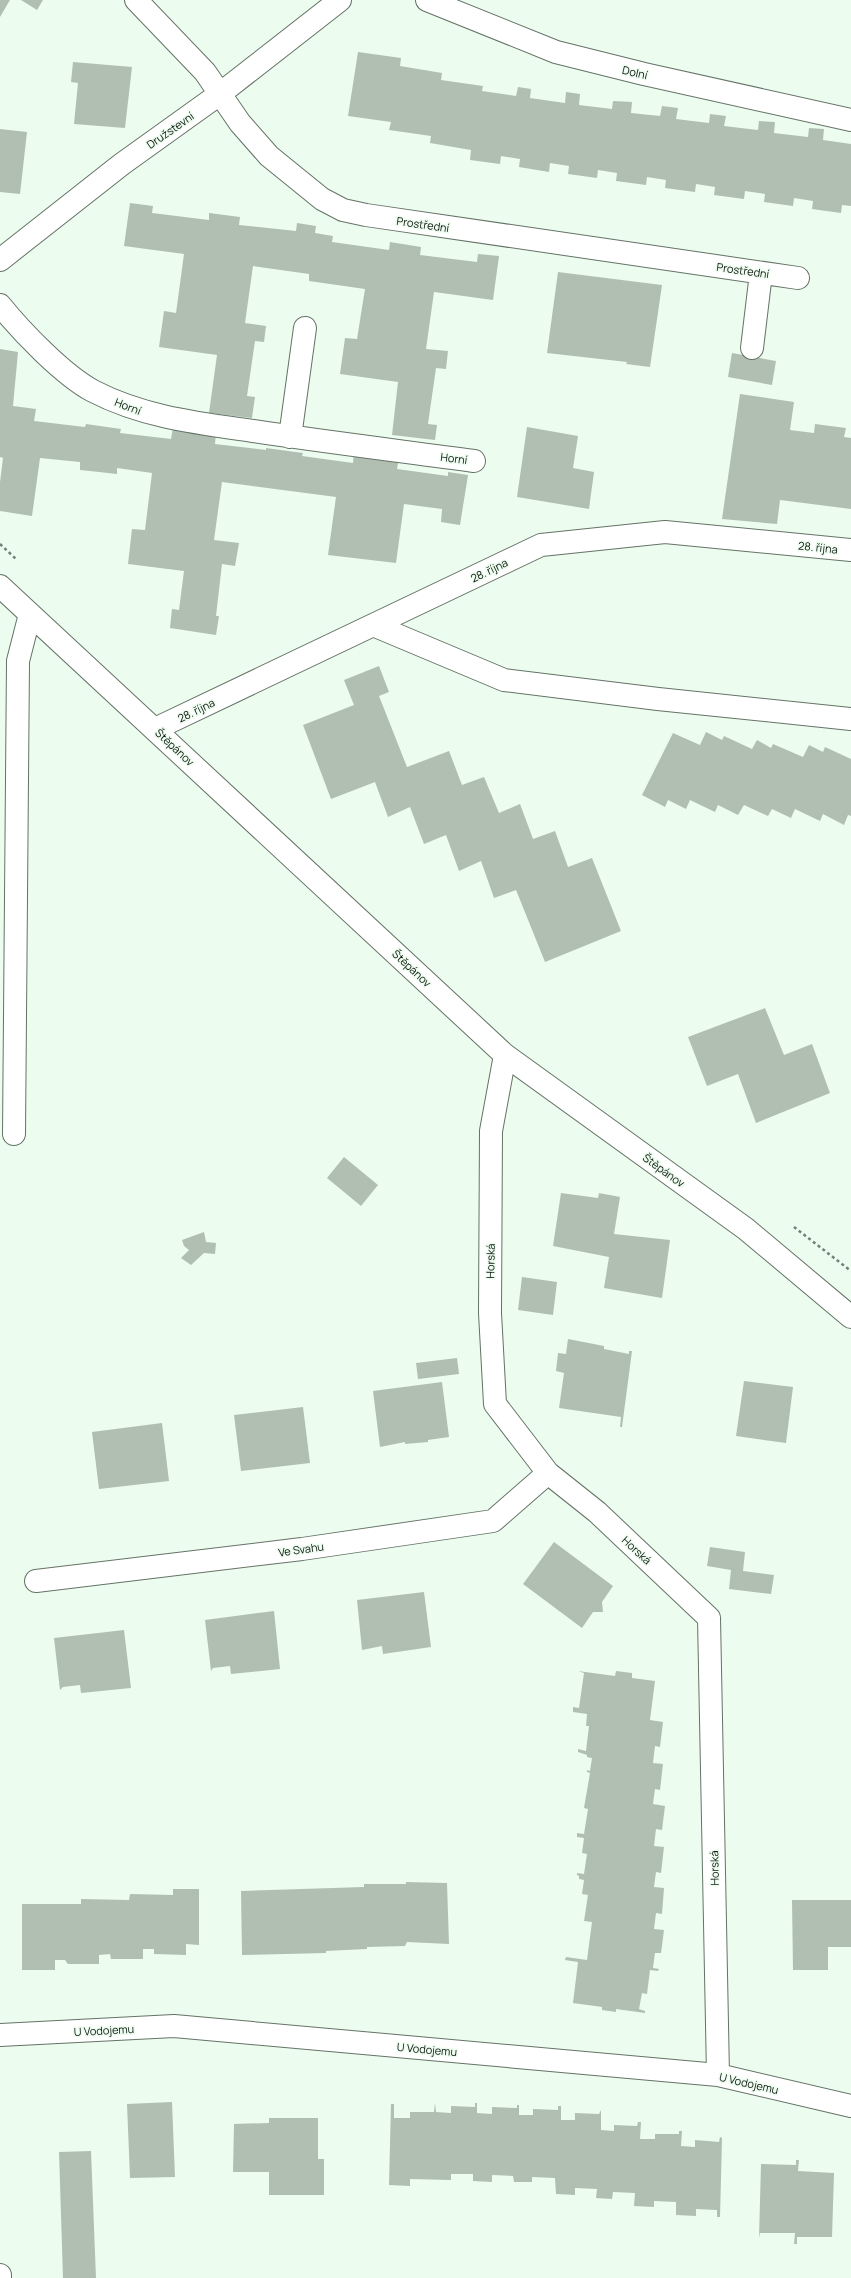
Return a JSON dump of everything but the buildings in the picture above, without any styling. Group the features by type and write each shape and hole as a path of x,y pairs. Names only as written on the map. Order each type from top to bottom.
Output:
{"street":[{"name":"Prostřední","path":"136,0 192,56 221,93 240,123 268,156 309,190 343,210 374,217 798,278"},
{"name":"Družstevní","path":"0,260 122,164 221,93 340,0"},
{"name":"Dolní","path":"427,0 515,37 563,54 644,74 851,120"},
{"path":"752,348 761,273"},
{"name":"Horní","path":"0,305 18,327 72,376 92,390 138,411 290,437 474,461"},
{"path":"290,437 304,328"},
{"name":"28. října","path":"155,729 374,626 541,545 665,532 851,550"},
{"name":"Štěpánov","path":"0,586 505,1055 746,1229 851,1317"},
{"path":"14,1134 18,661 30,614"},
{"path":"374,626 504,680 658,699 851,719"},
{"name":"Horská","path":"505,1055 491,1131 490,1313 495,1404 548,1473 597,1512 708,1618 718,2075"},
{"name":"Ve Svahu","path":"36,1581 302,1549 493,1521 548,1473"},
{"name":"U Vodojemu","path":"0,2035 174,2026 718,2075 851,2106"}],"path":[{"path":"0,544 17,560"},
{"path":"793,1226 851,1271"}]}
